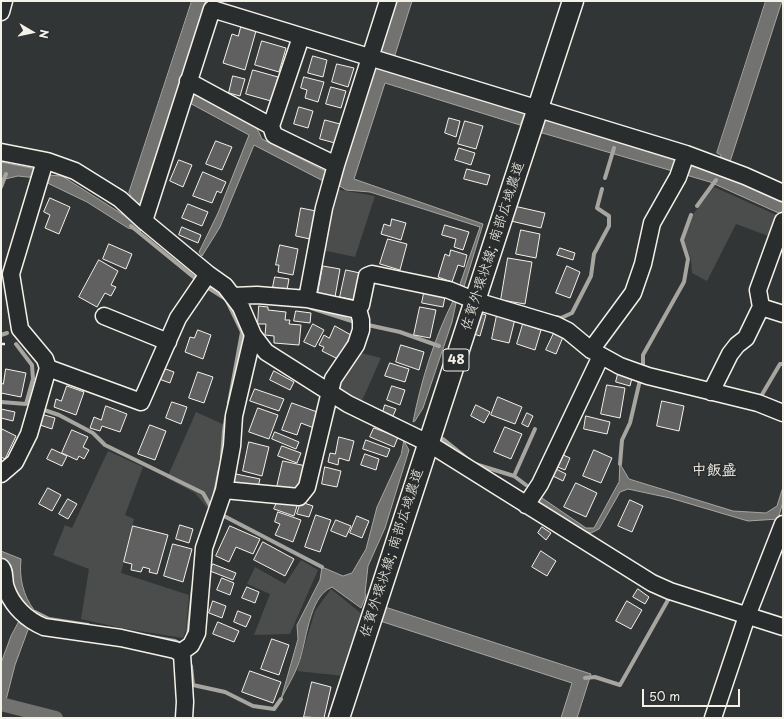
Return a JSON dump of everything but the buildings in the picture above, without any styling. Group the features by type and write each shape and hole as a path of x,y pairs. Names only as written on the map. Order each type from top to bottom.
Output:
{"main road":[{"name":"佐賀外環状線; 南部広域農道","path":"339,718 428,443 476,301 572,1"}],"street":[{"path":"1,12 4,1"},
{"path":"307,299 324,208 336,165 388,1"},
{"path":"144,221 212,9 686,154 744,176 783,193"},
{"path":"300,37 271,126 274,134 336,165"},
{"path":"188,81 271,126"},
{"path":"1,152 42,171 75,171 120,199 144,221 208,274 225,286 241,307 253,335 266,352 348,404 428,443 652,583 670,591 783,627"},
{"path":"526,505 540,484 596,353 633,293 643,264 652,223 678,177 686,154"},
{"path":"3,469 15,462 29,434 48,368 45,359 20,329 6,274 42,171"},
{"path":"711,392 730,354 738,344 746,338 761,307 758,290 783,221"},
{"path":"48,368 141,402 178,318 208,274"},
{"path":"224,490 299,497 307,487 334,379 356,345 361,320 358,309 361,305 367,276 372,274 449,290 476,301 556,324 568,331 596,353 620,366 648,376 758,403 783,413"},
{"path":"233,296 257,295 307,299 358,309"},
{"path":"761,307 783,314"},
{"path":"104,316 168,342"},
{"path":"184,718 185,702 182,654 184,650 191,645 197,633 204,548 224,490 232,446 234,416 253,335"},
{"path":"713,718 747,616 783,524"},
{"path":"1,567 3,569 5,587 15,606 36,624 44,627 120,638 175,650 182,654"}],"path":[{"path":"1,344 8,344"}],"shaded area":[{"path":"192,1 208,1 142,204 139,203 138,206 130,200 131,196 129,193"},
{"path":"398,1 412,1 394,58 380,55"},
{"path":"766,1 782,1 729,165 720,161 721,155 717,153"},
{"path":"376,68 392,68 396,74 525,113 520,125 385,83 354,179 483,224 463,290 459,287 480,227 370,192 346,190 338,185 350,141"},
{"path":"190,92 256,126 262,139 329,173 327,183 254,145 220,227 202,256 199,252 218,213 249,135 186,101"},
{"path":"543,119 721,175 783,202 783,215 710,182 539,132"},
{"path":"1,162 36,169 47,175 62,176 133,221 141,231 128,228 87,202 37,178 18,176 5,179 1,178"},
{"path":"714,187 781,217 774,238 736,224 707,281 692,273 691,259 684,241 693,214"},
{"path":"335,189 375,196 355,257 322,250"},
{"path":"453,301 456,303 452,322 423,408 413,422 429,360 446,315"},
{"path":"357,352 381,358 361,403 335,387"},
{"path":"196,412 227,426 217,498 209,510 195,493 167,478"},
{"path":"404,441 409,450 385,528 368,566 366,596 361,608 332,587 324,592 313,610 298,665 281,699 298,639 297,625 320,580 322,567 343,576 352,573 366,549 377,507 401,455"},
{"path":"108,451 143,467 125,515 134,519 121,573 189,595 186,630 183,638 121,628 81,619 89,569 53,555 65,525 72,528"},
{"path":"620,464 629,479 733,511 766,513 777,506 783,487 783,502 778,519 748,521 670,498 628,489 620,492 599,529 591,533 581,531 537,501 539,496 586,528 594,528 619,482"},
{"path":"1,551 21,559 21,580 27,598 36,612 49,622 27,609 14,591 1,561"},
{"path":"301,560 318,570 290,634 254,635 270,594 247,584 255,567 285,584"},
{"path":"331,589 363,615 344,676 297,671 315,611"},
{"path":"385,607 591,674 577,718 561,718 572,683 380,621"},
{"path":"21,618 29,627 15,665 6,700 1,699 1,663 11,636"}],"waterway":[{"path":"605,178 614,148"},
{"path":"1,187 6,174"},
{"path":"697,206 716,180"},
{"path":"556,317 561,318 572,313 591,276 594,254 609,226 609,216 597,208 602,189"},
{"path":"643,366 643,355 684,282 688,259 682,240 691,215"},
{"path":"131,226 196,279"},
{"path":"207,287 226,299 242,332 229,403"},
{"path":"311,308 358,323"},
{"path":"368,325 400,332 439,346"},
{"path":"1,335 7,333"},
{"path":"1,402 26,404 33,379 32,365 16,344"},
{"path":"760,398 780,364 783,364"},
{"path":"620,464 622,440 630,423 640,380"},
{"path":"41,409 59,415 93,433 105,445 203,493 211,507"},
{"path":"222,457 226,418"},
{"path":"514,476 535,429"},
{"path":"443,439 469,460"},
{"path":"475,464 514,476 526,485"},
{"path":"214,498 220,469"},
{"path":"224,516 322,567"},
{"path":"188,637 193,588"},
{"path":"585,678 595,677 620,685 668,600"},
{"path":"35,612 49,619 88,625"},
{"path":"146,636 175,641 183,644"},
{"path":"191,666 193,685 225,692 253,706 274,709 281,699"},
{"path":"1,704 56,718"}],"district":[{"name":"中飯盛","path":"714,471"}]}
